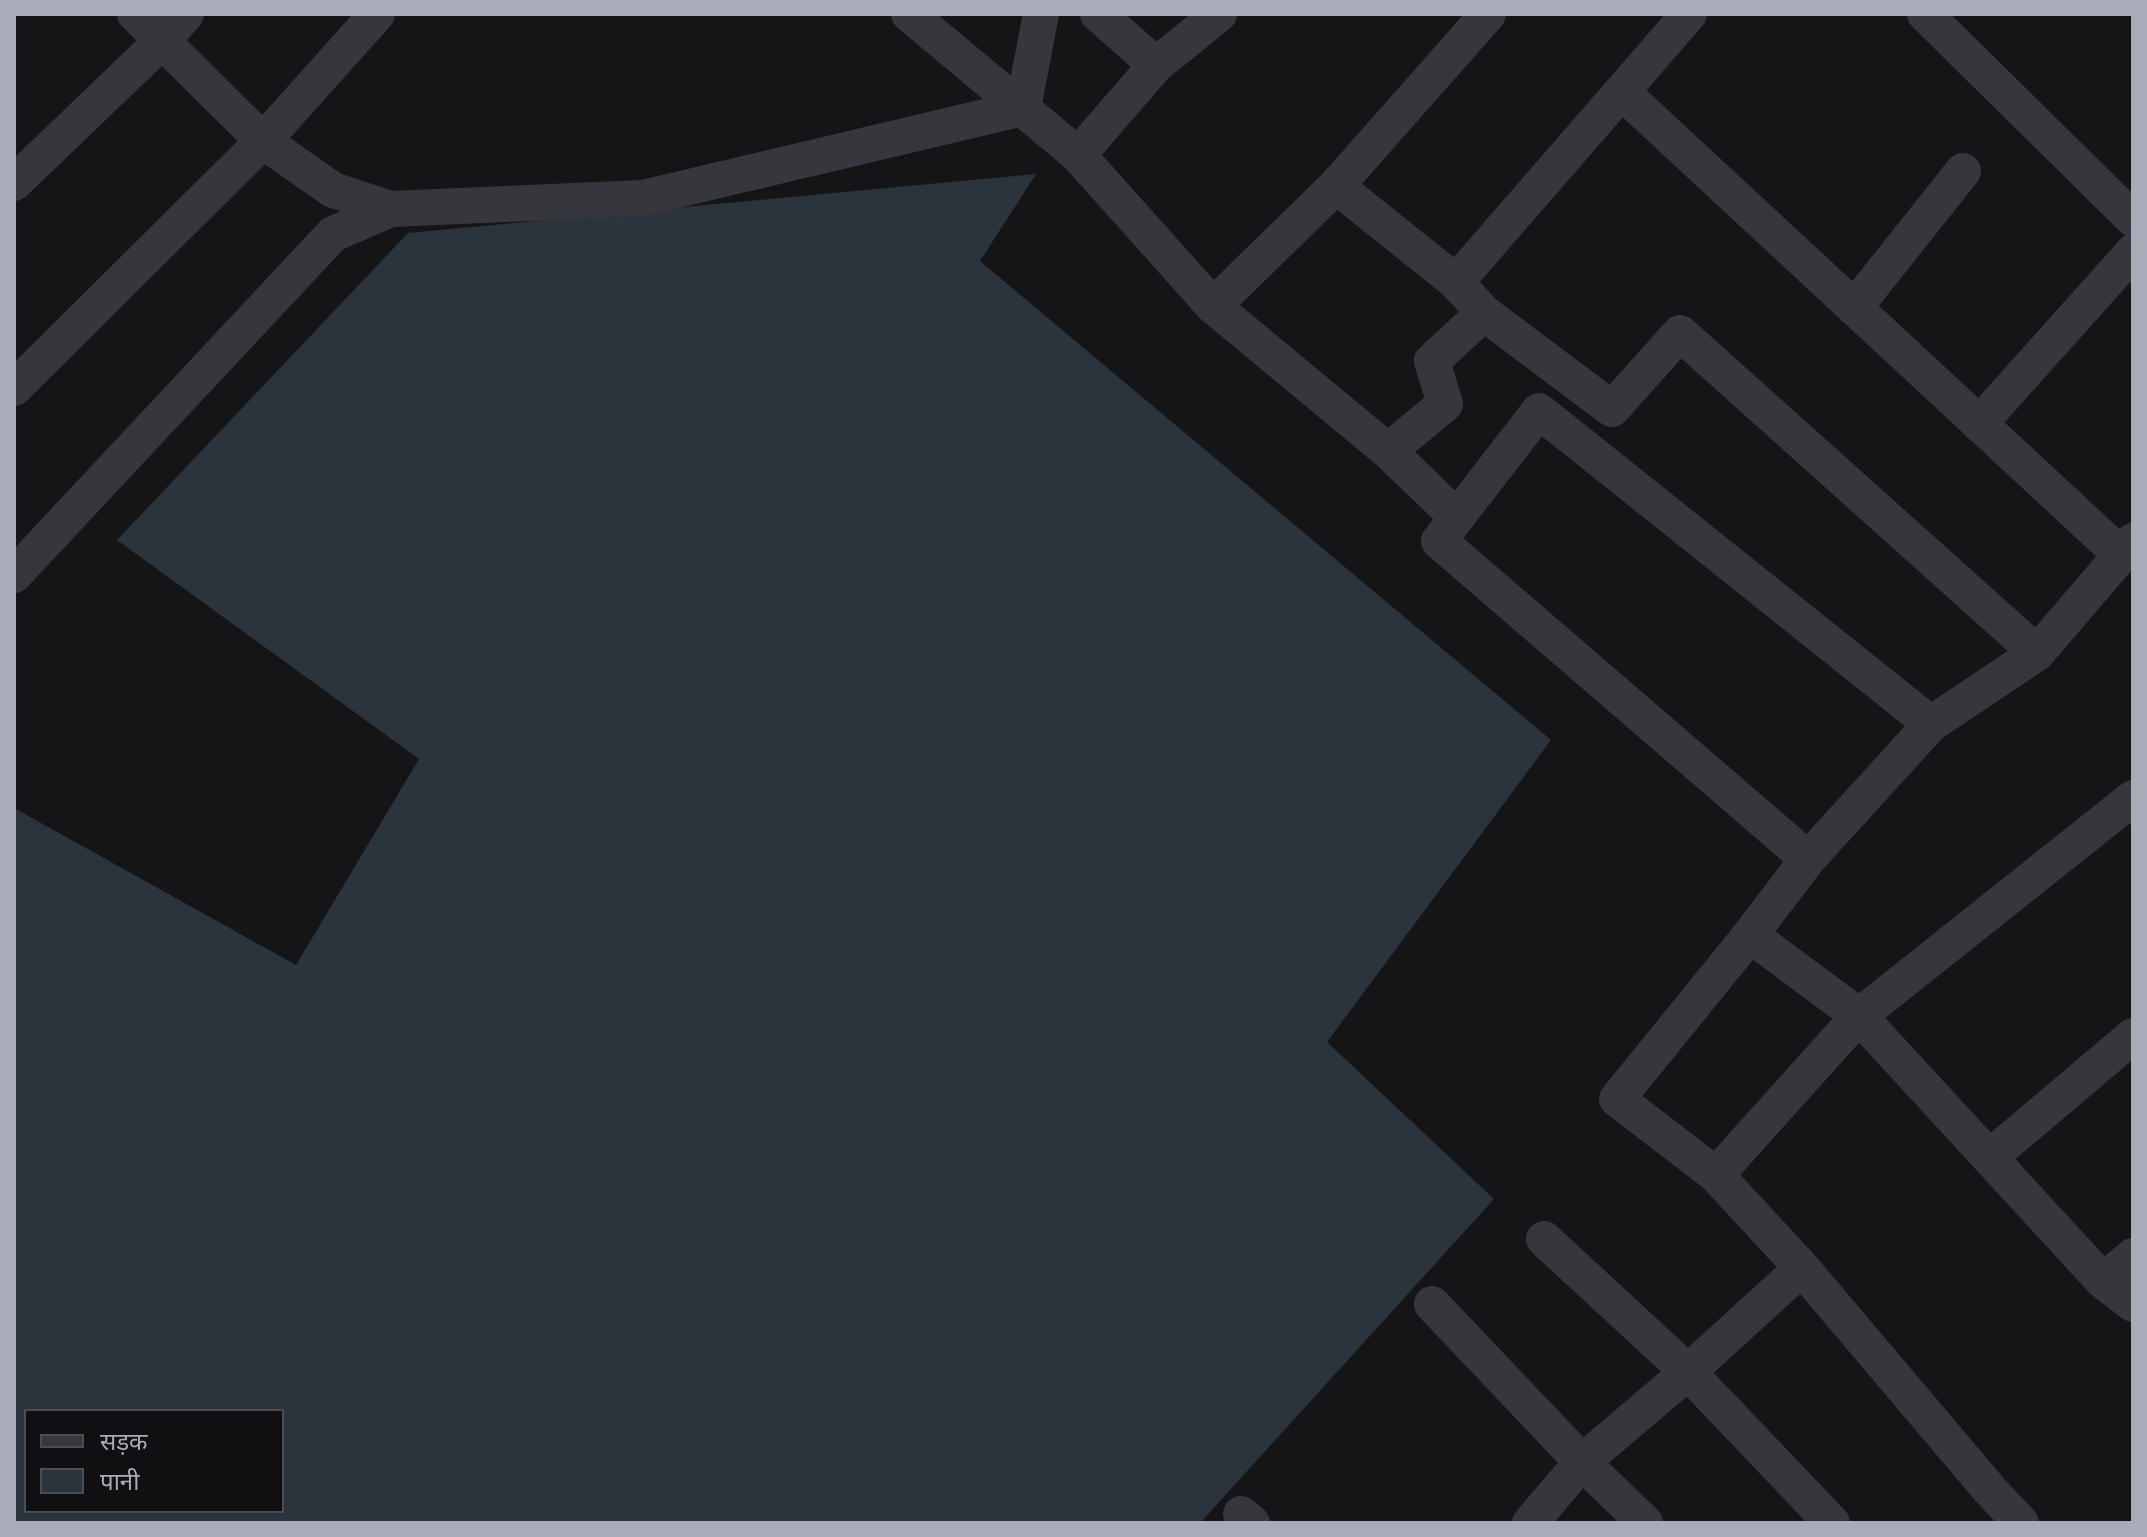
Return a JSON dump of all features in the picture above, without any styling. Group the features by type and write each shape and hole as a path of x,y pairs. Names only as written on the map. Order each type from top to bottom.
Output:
{"street":[{"path":"135,14 174,27 263,141 333,190 391,209 643,198 1023,108"},
{"path":"14,388 263,141 377,14"},
{"path":"909,14 1078,155 1213,306 1388,451 1457,517"},
{"path":"1023,108 1041,14"},
{"path":"1098,14 1156,65"},
{"path":"1078,155 1156,65 1219,14"},
{"path":"1213,306 1336,186 1488,14"},
{"path":"1456,282 1689,14"},
{"path":"1925,14 2133,219"},
{"path":"14,183 174,27"},
{"path":"1622,92 1979,424 2127,548 2037,653 1931,724 1808,859 1617,1099 1716,1175 1802,1268 2021,1523"},
{"path":"1854,308 1963,171"},
{"path":"1336,186 1456,282 1484,313 1612,409 1680,333 2037,653"},
{"path":"14,575 333,234 391,209"},
{"path":"1979,424 2133,252"},
{"path":"1388,451 1445,404 1432,361 1484,313"},
{"path":"1808,859 1439,541 1539,411 1931,724"},
{"path":"1716,1175 1859,1016 2133,798"},
{"path":"1750,935 1859,1016 2103,1281 2133,1304"},
{"path":"1990,1157 2133,1036"},
{"path":"1544,1239 1688,1372 1832,1523"},
{"path":"2103,1281 2133,1256"},
{"path":"1530,1523 1582,1462 1688,1372 1802,1268"},
{"path":"1432,1304 1582,1462 1645,1523"}],"water":[{"path":"1036,174 980,261 1551,740 1327,1042 1494,1199 1200,1523 14,1523 14,808 296,965 419,759 117,540 408,233"}]}
